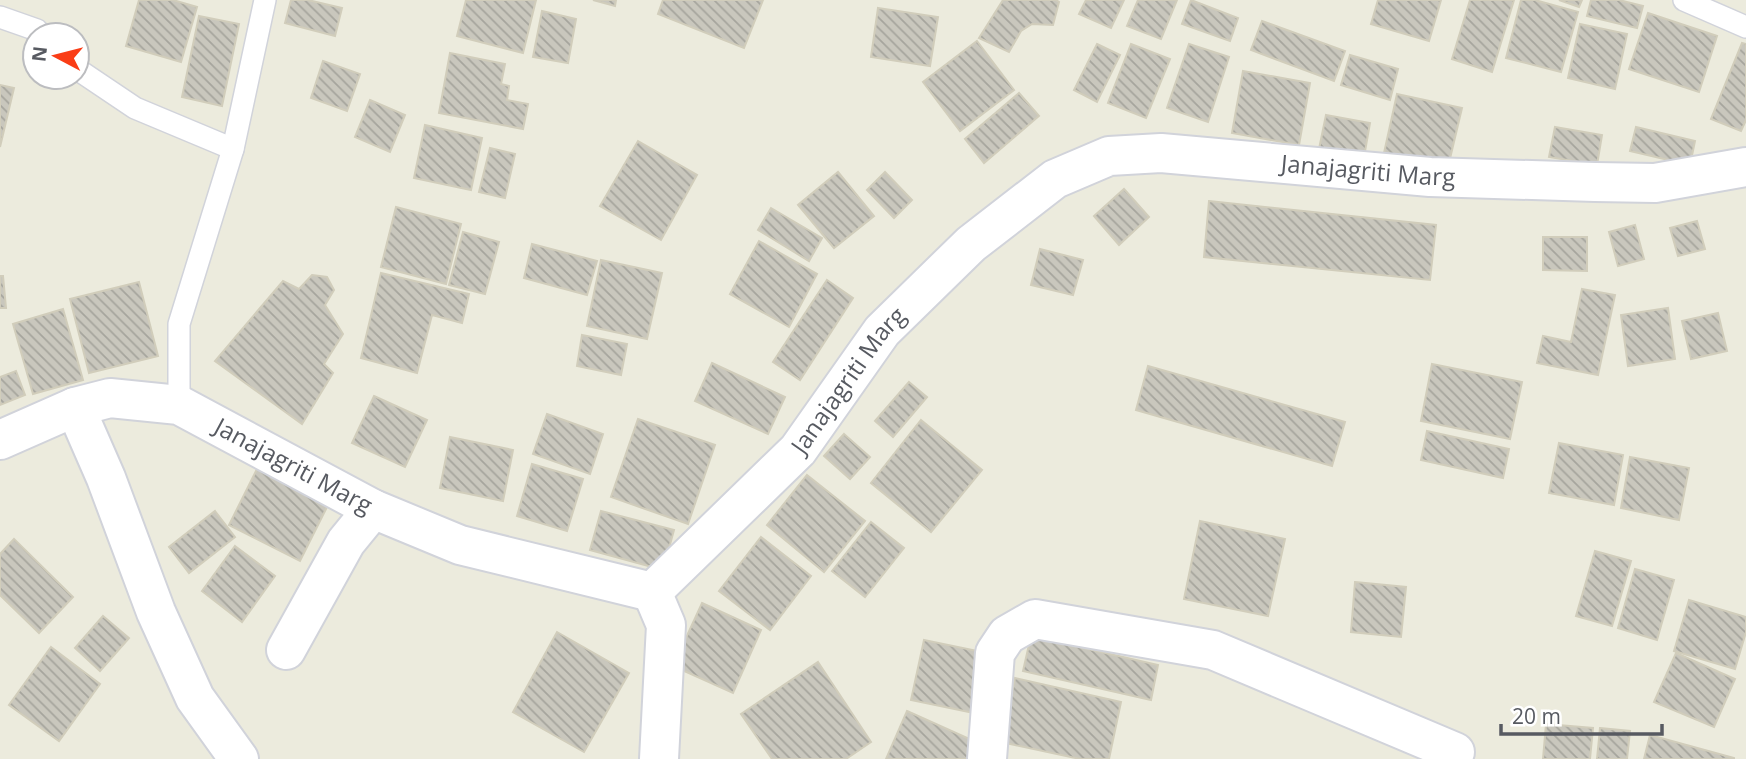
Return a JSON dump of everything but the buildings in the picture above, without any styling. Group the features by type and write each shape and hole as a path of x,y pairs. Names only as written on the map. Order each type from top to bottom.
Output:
{"street":[{"name":"Janajagriti Marg","path":"0,440 75,407 110,398 179,405 373,509 460,545 652,592 798,450 882,331 971,243 1055,179 1109,156 1161,153 1430,177 1595,182 1655,183 1746,167"},
{"path":"75,407 106,478 156,612 195,698 239,759"},
{"path":"286,650 346,542 373,509"},
{"path":"652,592 666,625 659,759"},
{"path":"987,759 995,653 1007,635 1035,619 1213,650 1455,751"}],"lane":[{"path":"179,405 178,324 233,149 265,0"},
{"path":"1684,0 1746,27"},
{"path":"0,17 21,24"},
{"path":"91,78 135,108 233,149"}]}
